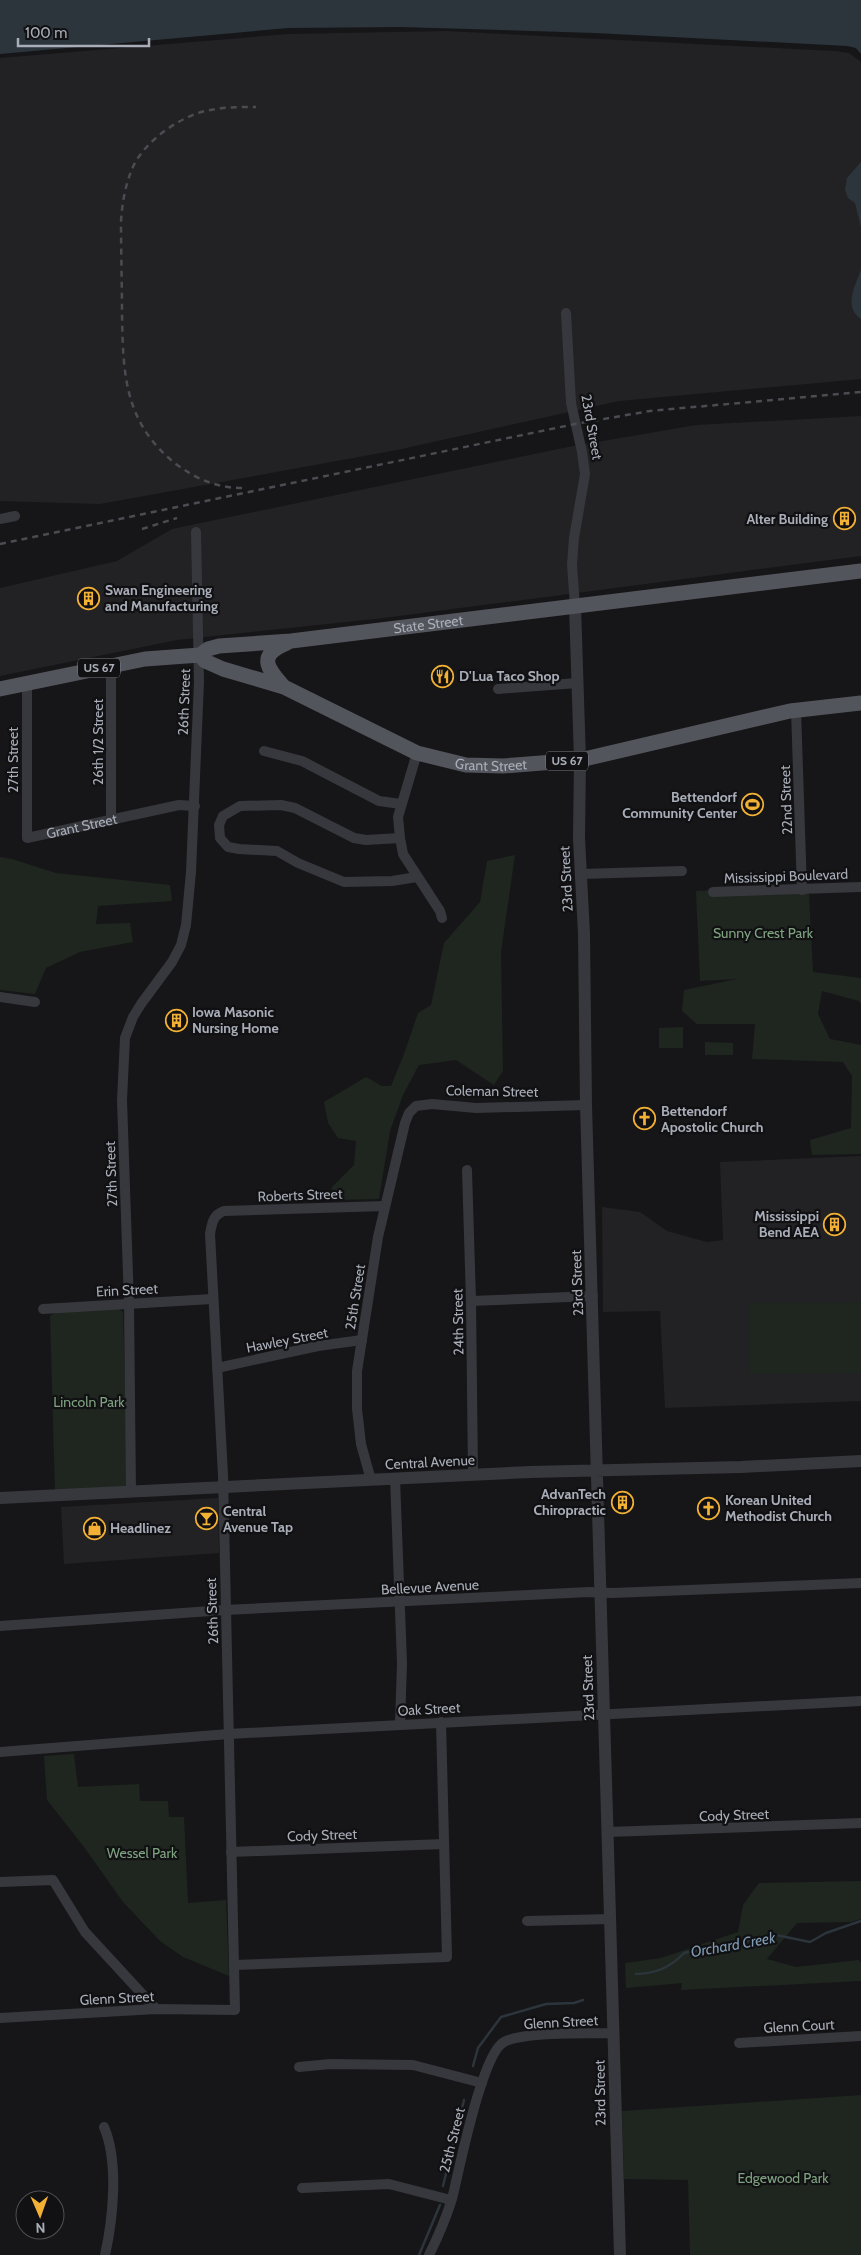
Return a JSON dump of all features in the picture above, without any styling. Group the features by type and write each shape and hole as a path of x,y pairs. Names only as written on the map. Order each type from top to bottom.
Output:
{"main road":[{"name":"State Street","path":"0,688 145,659 200,656 208,649 218,646 290,641 861,571"},
{"path":"284,687 268,668 267,656 273,650 290,641"},
{"name":"Grant Street","path":"200,656 205,661 223,669 284,687 417,753 448,762 480,766 580,760 796,710 861,703"}],"street":[{"name":"23rd Street","path":"566,313 571,402 585,474 574,538 575,606 580,760 586,1105 620,2255"},
{"path":"0,519 15,516"},
{"name":"26th Street","path":"191,872 200,656 196,532"},
{"name":"26th 1/2 Street","path":"111,666 111,819"},
{"name":"27th Street","path":"27,683 27,838"},
{"path":"498,689 578,683"},
{"name":"22nd Street","path":"796,710 802,890"},
{"path":"264,751 302,761 379,801 401,804"},
{"path":"417,753 398,816 400,838 403,854 440,911 442,918"},
{"path":"400,838 366,840 354,838 295,808 281,804 240,806 223,816 219,825 220,838 228,847 239,850 277,851 344,882 392,881 417,877"},
{"name":"Grant Street","path":"27,838 179,805 195,806"},
{"name":"27th Street","path":"131,1492 130,1304 122,1100 125,1038 133,1017 172,962 181,945 186,925 191,872"},
{"path":"581,874 682,872"},
{"name":"Mississippi Boulevard","path":"713,892 861,888"},
{"path":"0,997 35,1002"},
{"name":"Coleman Street","path":"406,1120 416,1106 432,1104 476,1108 586,1105"},
{"name":"25th Street","path":"372,1480 361,1444 357,1408 357,1372 385,1206 406,1120"},
{"name":"24th Street","path":"467,1170 473,1475"},
{"name":"Roberts Street","path":"217,1214 224,1211 385,1206"},
{"name":"26th Street","path":"217,1214 212,1221 210,1234 223,1487 235,2010"},
{"path":"471,1301 593,1296"},
{"name":"Erin Street","path":"42,1309 212,1299"},
{"name":"Hawley Street","path":"217,1368 318,1346 362,1340"},
{"name":"Central Avenue","path":"0,1498 530,1472 597,1472 861,1461"},
{"path":"395,1478 402,1663 400,1724"},
{"name":"Bellevue Avenue","path":"0,1626 225,1610 861,1583"},
{"name":"Oak Street","path":"0,1752 229,1734 861,1701"},
{"path":"234,1965 447,1957 440,1722"},
{"name":"Cody Street","path":"608,1832 861,1823"},
{"name":"Cody Street","path":"231,1852 444,1844"},
{"path":"0,1882 53,1880 84,1932 156,2009"},
{"path":"527,1921 611,1919"},
{"name":"Glenn Street","path":"0,2018 156,2009 235,2010"},
{"name":"Glenn Street","path":"511,2040 524,2036 614,2033"},
{"name":"Glenn Court","path":"739,2043 861,2036"},
{"name":"25th Street","path":"429,2255 441,2232 451,2200 482,2083 495,2050 503,2042 511,2040"},
{"path":"299,2067 330,2064 413,2065 482,2083"},
{"path":"104,2128 110,2142 113,2206 112,2228 105,2255"},
{"path":"302,2188 389,2184 451,2200"}],"shaded area":[{"path":"0,0 861,0 861,60 851,50 447,29 288,31 0,55"},
{"path":"447,29 851,50 861,60 861,379 619,401 397,450 100,504 0,501 0,55 288,31"},
{"path":"861,162 861,227 855,203 848,198 845,190 847,178"},
{"path":"861,270 861,319 853,309 852,296"},
{"path":"861,416 861,556 384,618 177,640 0,676 0,588 117,561 172,529 568,447 696,425"},
{"path":"861,1156 861,1401 665,1408 660,1311 603,1312 602,1207 640,1212 667,1231 707,1242 723,1240 720,1162"},
{"path":"218,1498 219,1553 64,1564 61,1507"}],"green space":[{"path":"515,855 501,952 503,1071 494,1085 456,1060 419,1065 403,1095 390,1131 379,1199 331,1200 332,1187 354,1165 356,1141 338,1138 328,1123 324,1102 366,1077 382,1086 391,1086 418,1013 431,1005 444,943 480,902 487,861"},
{"path":"0,857 56,873 170,885 172,901 98,906 96,924 130,923 133,942 80,952 46,968 35,994 0,990"},
{"name":"Sunny Crest Park","path":"796,887 809,894 813,972 861,978 861,1004 859,1001 822,991 818,1014 830,1039 861,1045 861,1154 812,1155 810,1140 851,1128 852,1076 843,1062 752,1059 755,1024 697,1024 682,1011 684,990 737,979 700,981 696,891"},
{"path":"683,1027 683,1048 659,1048 659,1028"},
{"path":"705,1042 733,1043 733,1055 705,1055"},
{"path":"861,1302 861,1373 750,1374 749,1303"},
{"name":"Lincoln Park","path":"118,1308 123,1312 128,1483 123,1489 55,1493 50,1316 56,1312"},
{"name":"Wessel Park","path":"74,1754 78,1787 139,1784 140,1801 168,1801 169,1817 184,1817 188,1903 226,1900 229,1976 183,1957 160,1941 123,1902 84,1847 47,1800 44,1756"},
{"path":"861,1881 861,1919 851,1922 797,1923 767,1959 796,1967 859,1960 861,1963 861,1981 681,1990 682,1983 626,1988 625,1963 661,1958 738,1932 743,1905 759,1883"},
{"name":"Edgewood Park","path":"861,2095 861,2255 690,2255 688,2180 624,2179 622,2111"}],"pier":[{"path":"401,27 595,33 847,46 856,48 861,54 861,62 849,53 834,51 447,31 288,34 0,58 0,54 288,28"}],"waterway":[{"name":"Orchard Creek","path":"636,1974 650,1973 663,1969 684,1953 776,1935 810,1942 826,1933 861,1921"},
{"name":"Orchard Creek","path":"473,2066 478,2048 501,2017 546,2004 574,2003 583,2000"},
{"name":"Orchard Creek","path":"443,2186 464,2100"},
{"name":"Orchard Creek","path":"419,2255 440,2205"}],"railway":[{"path":"242,488 215,484 199,478 176,464 146,432 136,414 130,396 124,357 121,222 124,195 132,169 145,149 164,131 187,118 210,110 256,107"},
{"path":"0,544 575,424 650,411 861,392"},
{"path":"142,529 177,518"}],"place":[{"name":"Alter Building","path":"844,519"},
{"name":"Swan Engineering and Manufacturing","path":"89,598"},
{"name":"D'Lua Taco Shop","path":"443,676"},
{"name":"Bettendorf Community Center","path":"753,805"},
{"name":"Iowa Masonic Nursing Home","path":"176,1020"},
{"name":"Bettendorf Apostolic Church","path":"645,1119"},
{"name":"Mississippi Bend AEA","path":"835,1224"},
{"name":"AdvanTech Chiropractic","path":"622,1502"},
{"name":"Korean United Methodist Church","path":"709,1508"},
{"name":"Central Avenue Tap","path":"207,1519"},
{"name":"Headlinez","path":"94,1528"}]}
